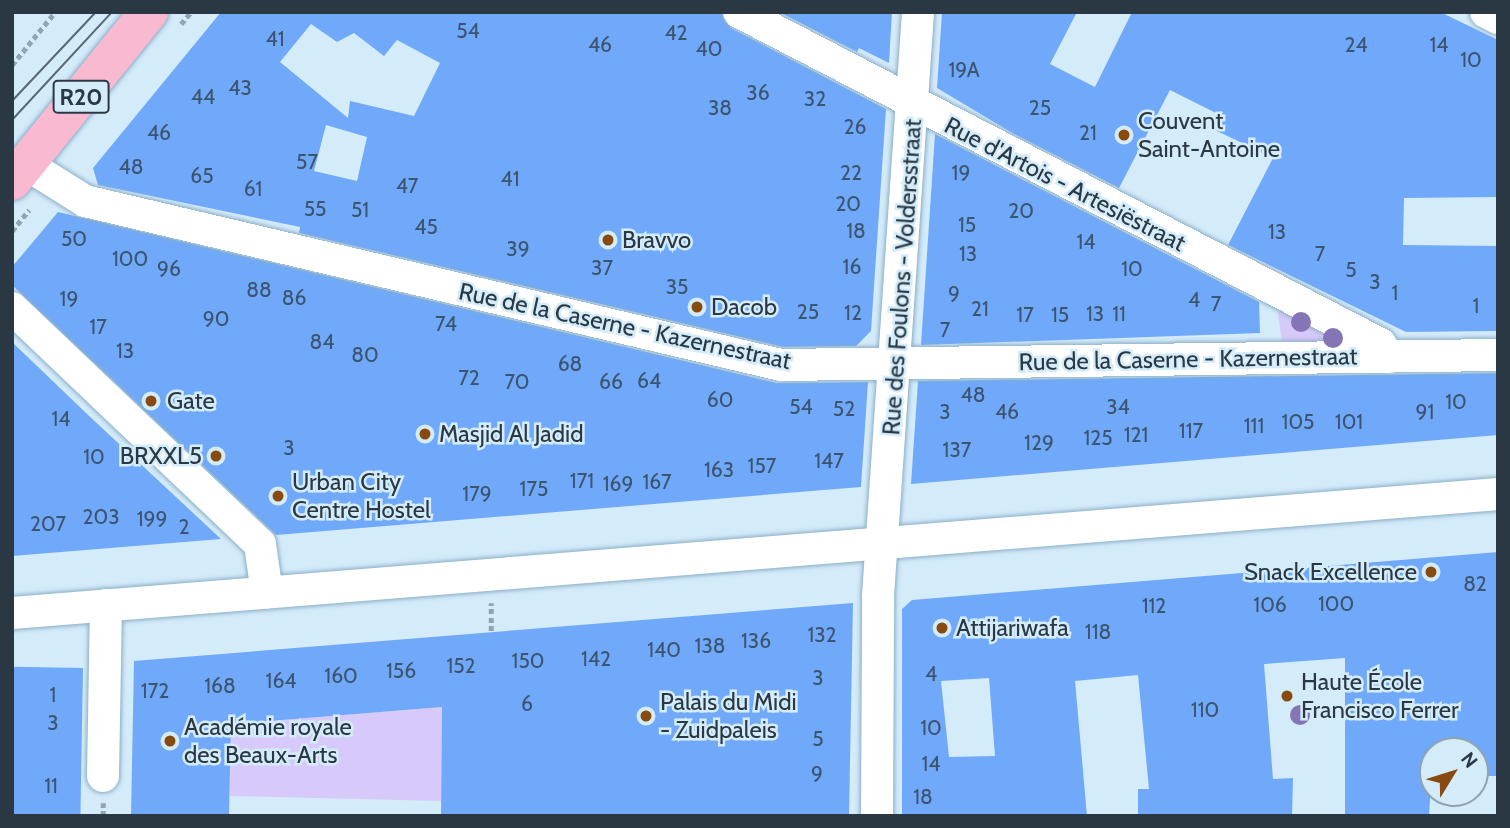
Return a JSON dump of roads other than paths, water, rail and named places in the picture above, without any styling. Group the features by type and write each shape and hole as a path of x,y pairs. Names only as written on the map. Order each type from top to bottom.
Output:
{"main road":[{"name":"R20","path":"19,172 149,12"}],"street":[{"name":"Rue d'Artois - Artesiëstraat","path":"739,12 914,107 1380,344 1389,357"},
{"name":"Rue des Foulons - Voldersstraat","path":"877,816 883,542 914,107 918,12"},
{"path":"1486,12 1498,18"},
{"name":"Rue de la Caserne - Kazernestraat","path":"19,172 85,201 781,365 1498,355"},
{"path":"12,308 260,544 267,593"},
{"path":"12,613 1498,494"},
{"path":"103,776 106,605"}],"tram line":[{"path":"12,101 96,12"},
{"path":"12,120 112,12"}],"place":[{"name":"Couvent Saint-Antoine","path":"1124,135"},
{"name":"Bravvo","path":"608,240"},
{"name":"Dacob","path":"697,307"},
{"name":"Gate","path":"151,401"},
{"name":"Masjid Al Jadid","path":"425,434"},
{"name":"BRXXL5","path":"216,456"},
{"name":"Urban City Centre Hostel","path":"278,496"},
{"name":"Snack Excellence","path":"1431,572"},
{"name":"Attijariwafa","path":"942,628"},
{"name":"Haute École Francisco Ferrer","path":"1287,696"},
{"name":"Palais du Midi - Zuidpaleis","path":"646,716"},
{"name":"Académie royale des Beaux-Arts","path":"170,741"}]}
